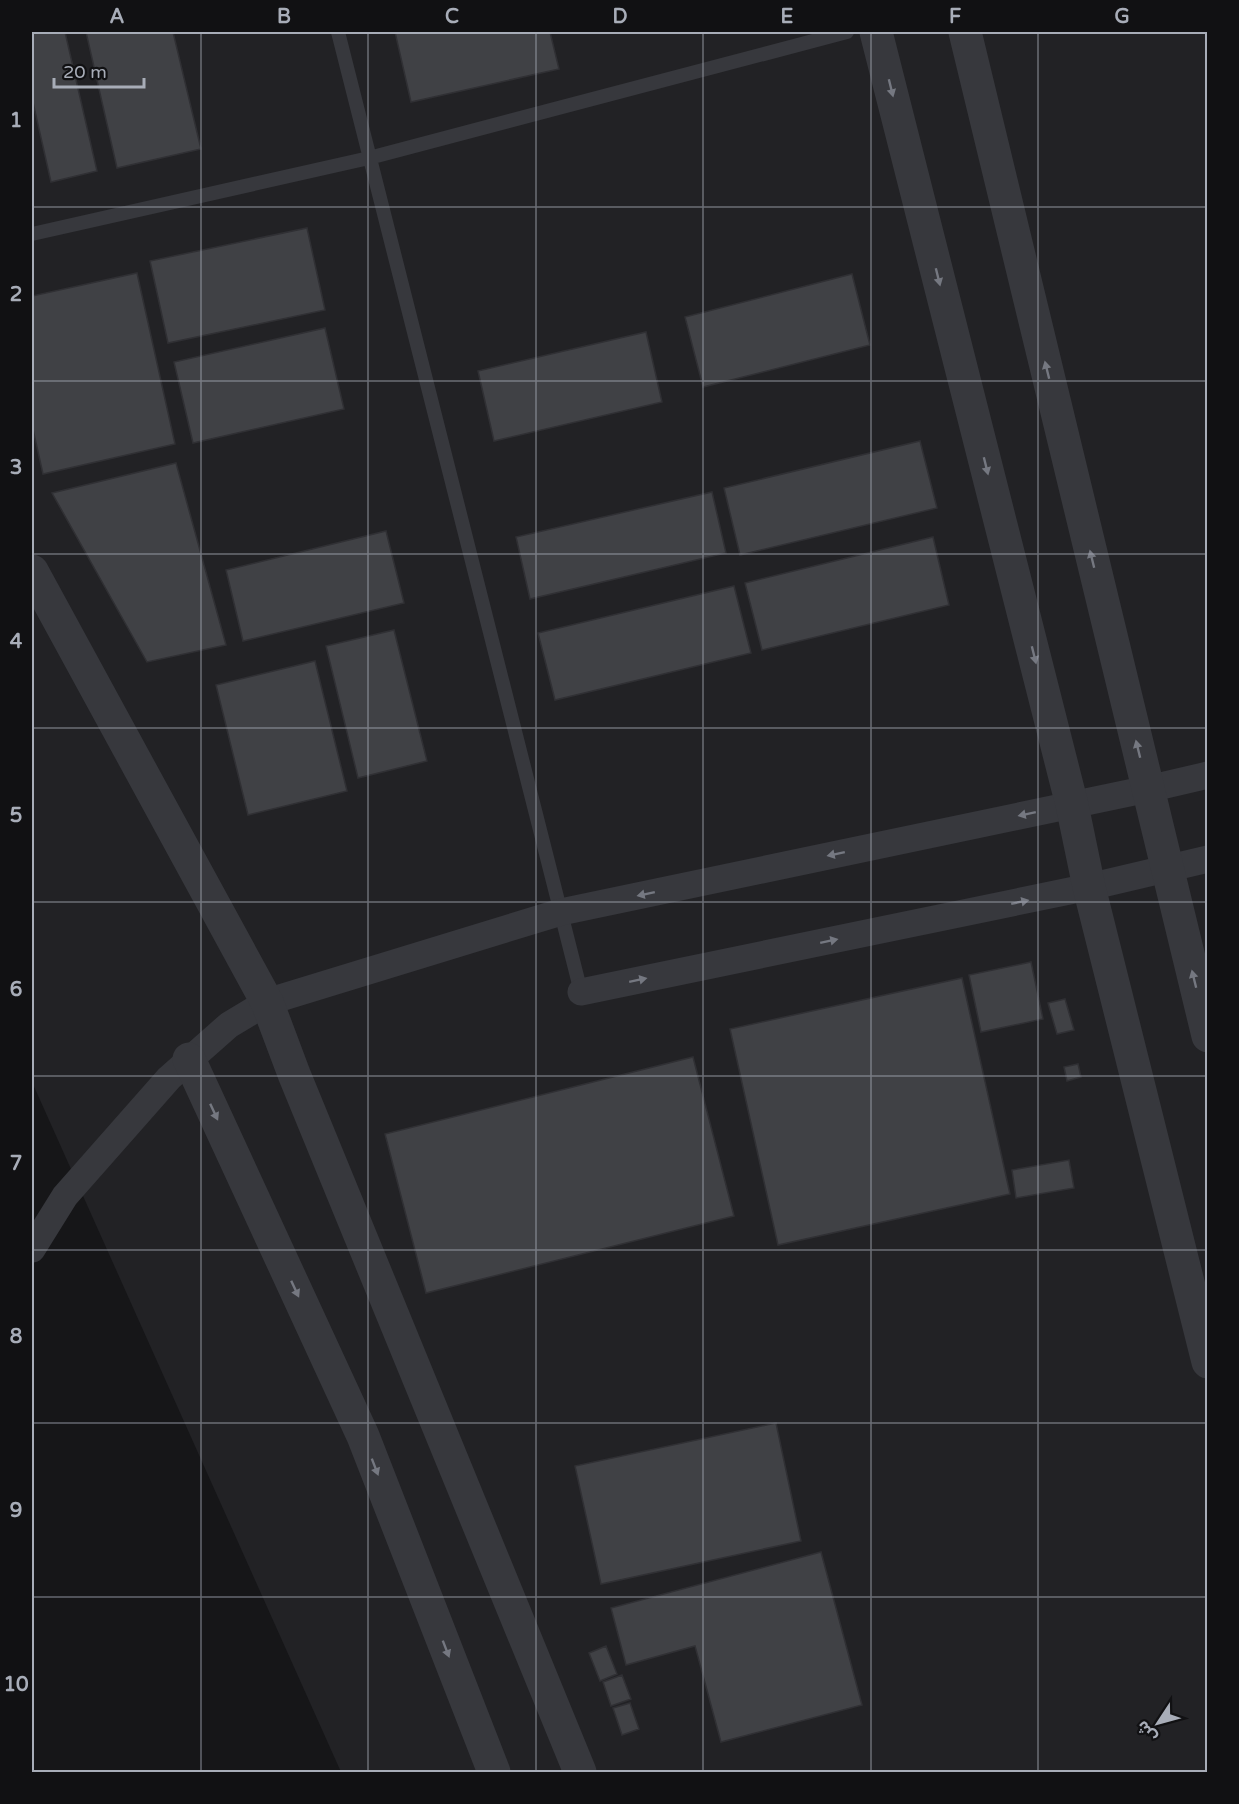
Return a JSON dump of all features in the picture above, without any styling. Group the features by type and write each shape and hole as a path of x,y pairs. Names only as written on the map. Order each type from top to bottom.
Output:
{"street":[{"path":"876,32 1072,805 1089,887 1208,1362"},
{"path":"965,32 1208,1036"},
{"path":"32,571 267,1002 294,1074 580,1773"},
{"path":"32,1249 65,1196 169,1078 229,1025 267,1002 561,912 1208,775"},
{"path":"581,992 1089,887 1208,859"},
{"path":"189,1059 363,1436 494,1773"}],"lane":[{"path":"338,32 581,992"},
{"path":"32,234 369,158 847,32"}],"shaded area":[{"path":"32,32 1207,32 1207,1772 341,1772 32,1082"}],"building":[{"path":"32,32 65,32 97,171 51,182 32,98"},
{"path":"86,32 173,32 201,149 117,168"},
{"path":"395,32 550,32 559,69 411,102"},
{"path":"307,228 325,310 168,343 150,261"},
{"path":"137,273 175,444 43,474 32,425 32,296"},
{"path":"852,274 870,345 703,387 685,317"},
{"path":"325,328 344,409 193,443 174,362"},
{"path":"646,332 662,402 494,441 478,371"},
{"path":"920,441 937,508 740,555 724,488"},
{"path":"176,463 226,645 147,662 52,493"},
{"path":"712,492 726,553 530,599 516,537"},
{"path":"386,531 404,603 243,641 226,570"},
{"path":"933,537 949,605 762,650 745,583"},
{"path":"734,586 751,653 555,700 538,633"},
{"path":"394,630 427,761 358,778 326,646"},
{"path":"315,661 347,791 248,815 216,685"},
{"path":"1031,962 1043,1019 981,1032 969,975"},
{"path":"962,978 1010,1194 778,1245 730,1029"},
{"path":"1065,999 1074,1030 1057,1034 1048,1003"},
{"path":"693,1057 734,1216 426,1293 385,1134"},
{"path":"1078,1064 1081,1077 1067,1081 1064,1067"},
{"path":"1069,1160 1074,1188 1016,1198 1012,1170"},
{"path":"776,1423 801,1541 601,1584 575,1466"},
{"path":"821,1552 862,1705 721,1742 695,1646 626,1665 611,1608"},
{"path":"606,1646 617,1674 600,1681 589,1653"},
{"path":"622,1675 631,1699 611,1706 603,1682"},
{"path":"630,1703 639,1729 622,1735 613,1708"}]}
